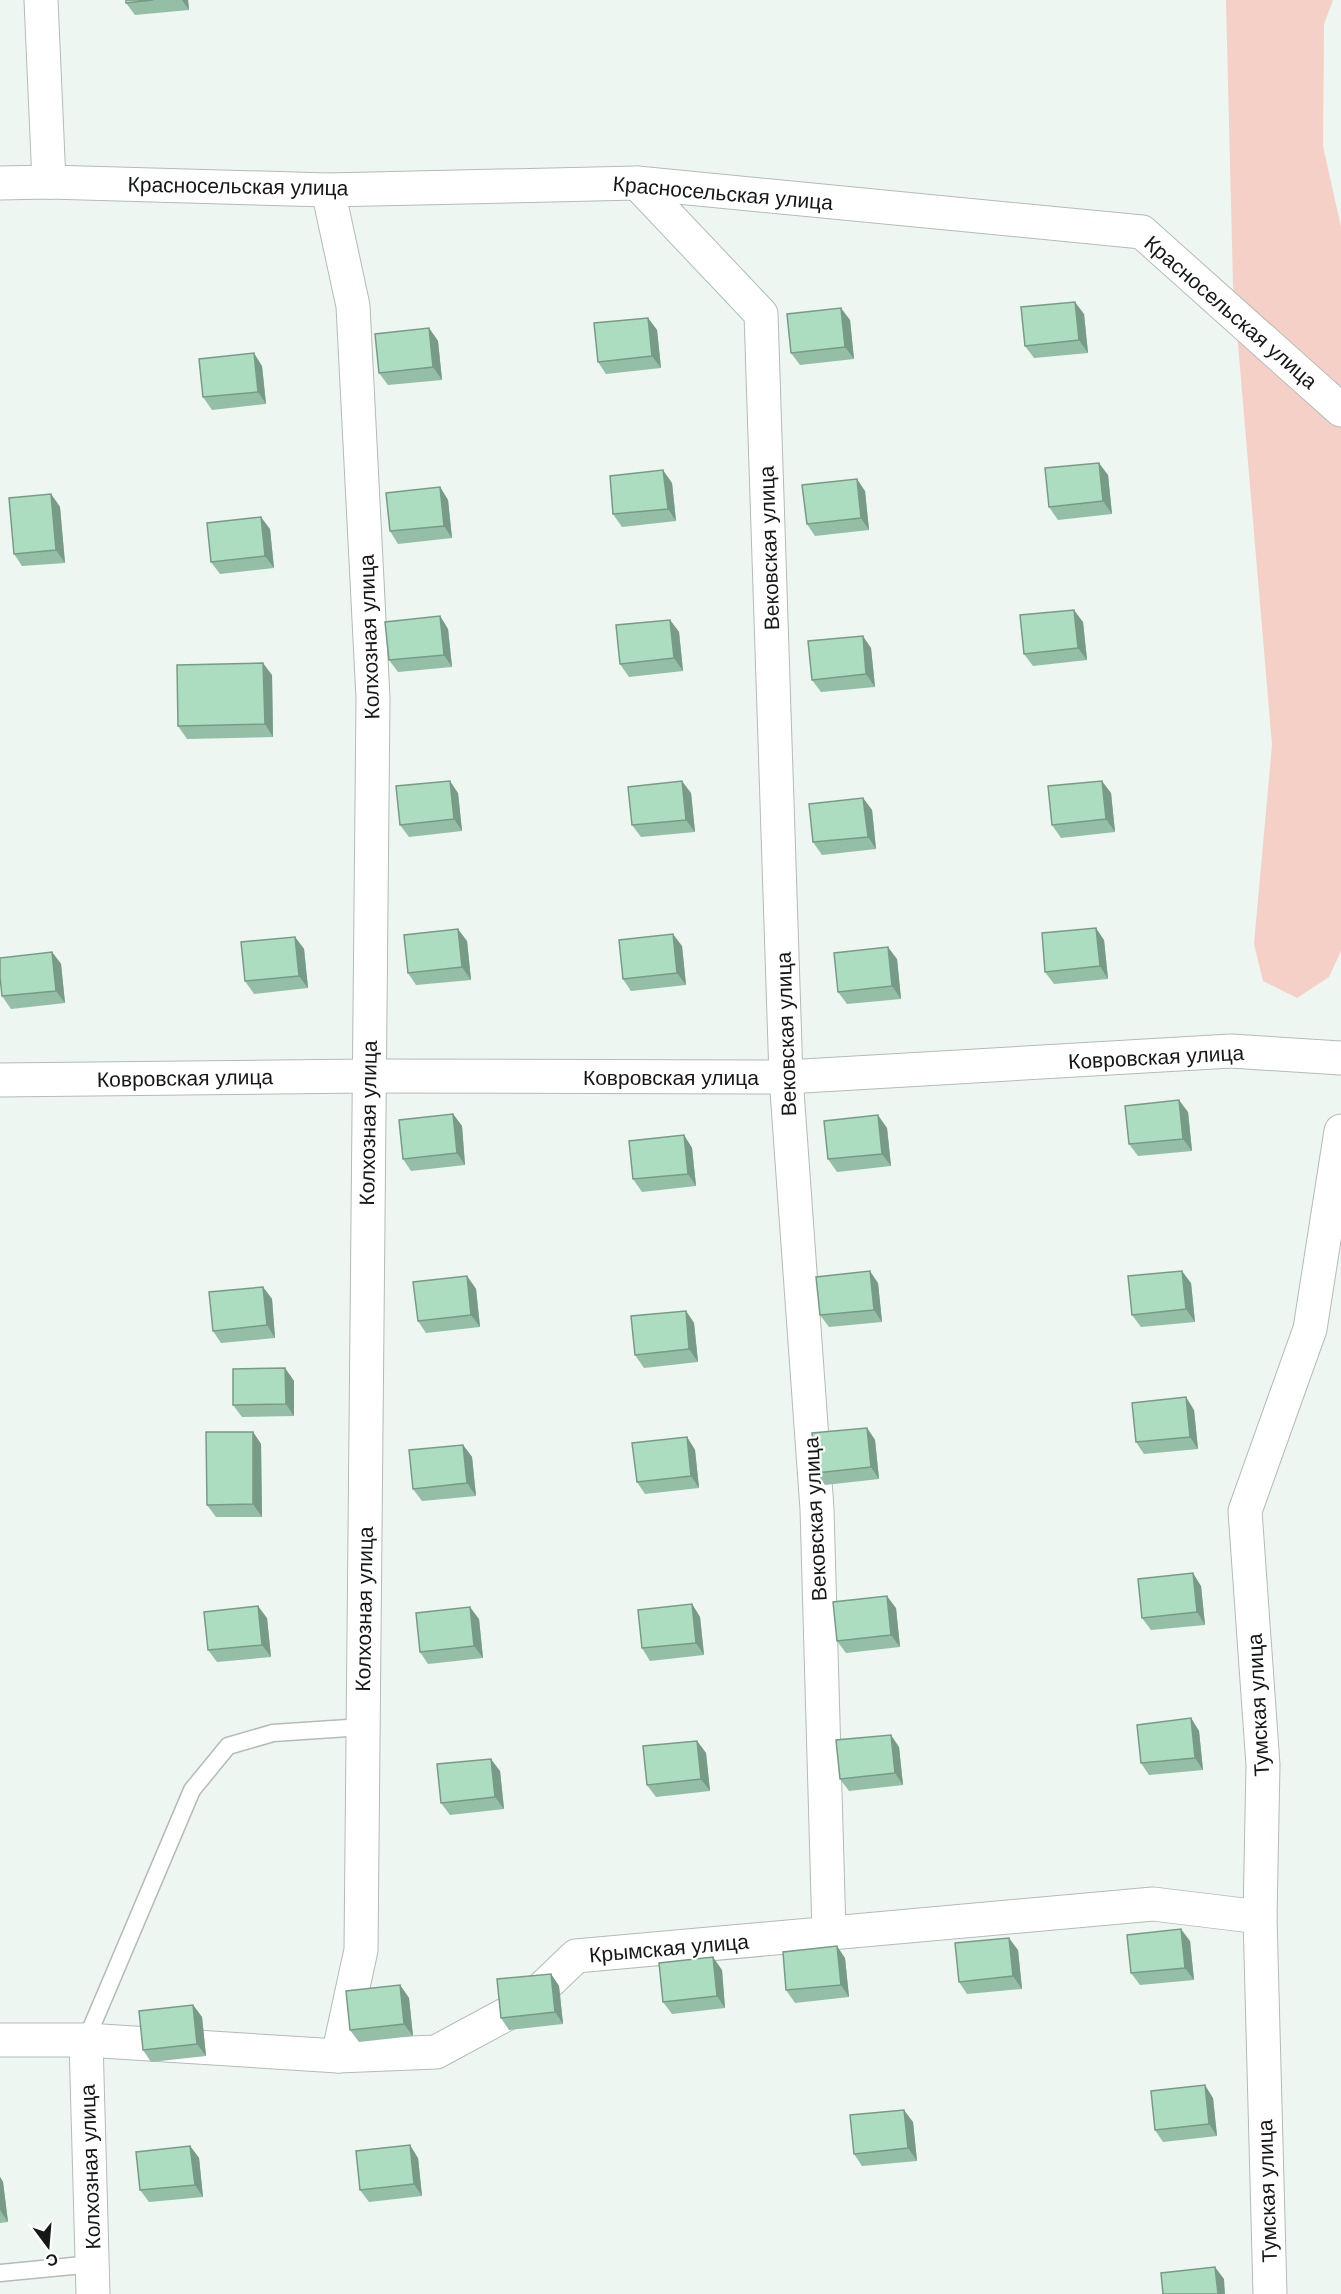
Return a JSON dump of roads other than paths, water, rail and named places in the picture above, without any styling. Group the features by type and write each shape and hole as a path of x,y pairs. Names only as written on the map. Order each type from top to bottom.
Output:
{"street":[{"path":"41,0 49,182"},
{"name":"Красносельская улица","path":"0,183 49,182 328,190 637,183 1142,232 1341,410"},
{"name":"Вековская улица","path":"637,183 761,314 786,1077 817,1509 829,1933"},
{"name":"Колхозная улица","path":"328,190 353,306 373,698 361,1950 338,2056"},
{"name":"Ковровская улица","path":"0,1080 368,1076 786,1077 1231,1051 1341,1058"},
{"name":"Тумская улица","path":"1270,2294 1260,1917 1263,1765 1245,1511 1310,1329 1341,1131"},
{"name":"Крымская улица","path":"0,2040 86,2040 338,2056 435,2052 527,2003 576,1956 1153,1904 1260,1917"},
{"name":"Колхозная улица","path":"86,2040 93,2279"}],"lane":[{"path":"86,2040 192,1790 228,1746 273,1733 363,1727"},
{"path":"0,2273 93,2279"}]}
